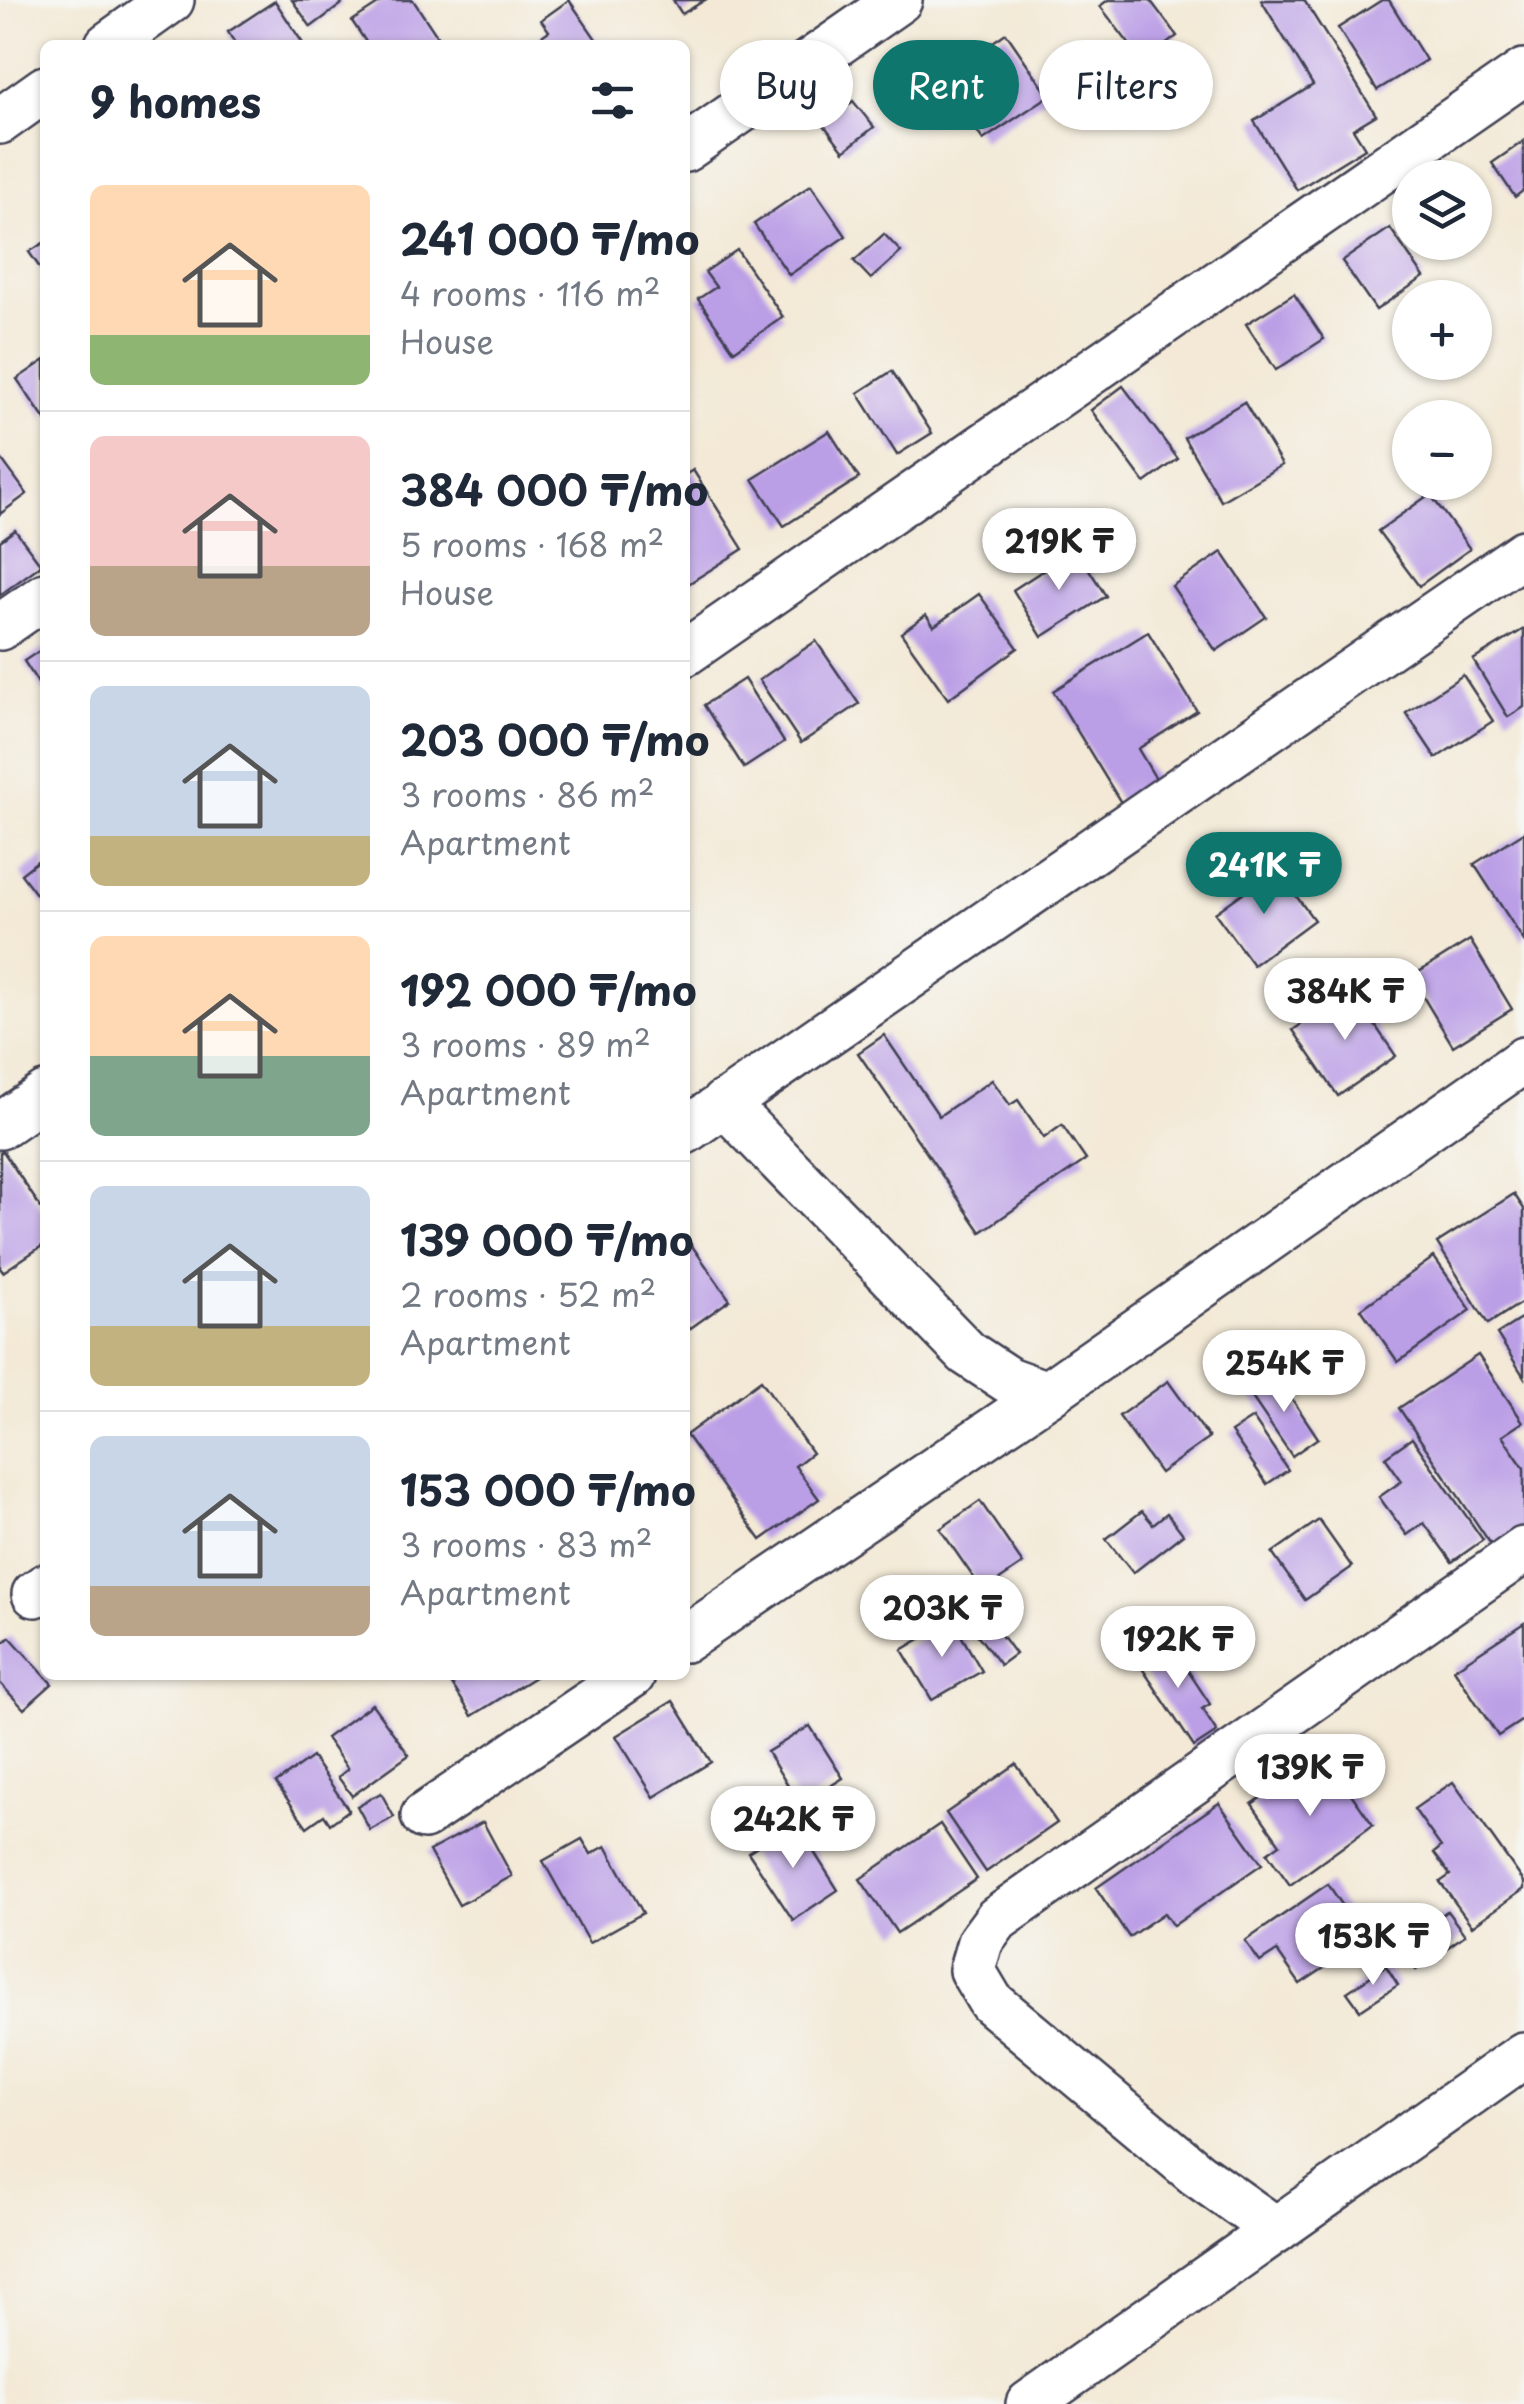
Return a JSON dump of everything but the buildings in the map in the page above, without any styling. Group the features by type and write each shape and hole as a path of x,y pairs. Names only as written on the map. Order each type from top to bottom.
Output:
{"street":[{"path":"115,40 171,0"},
{"path":"690,146 899,0"},
{"path":"690,643 1524,72"},
{"path":"0,121 40,93"},
{"path":"690,1127 1524,554"},
{"path":"0,627 40,599"},
{"path":"690,1636 1047,1394 1524,1060"},
{"path":"0,1126 40,1098"},
{"path":"724,1103 967,1353 1008,1380 1047,1394"},
{"path":"1276,2230 1197,2174 991,2002 972,1970 980,1942 997,1919 1524,1550"},
{"path":"424,1816 625,1680"},
{"path":"1029,2404 1276,2230 1517,2075"}]}
